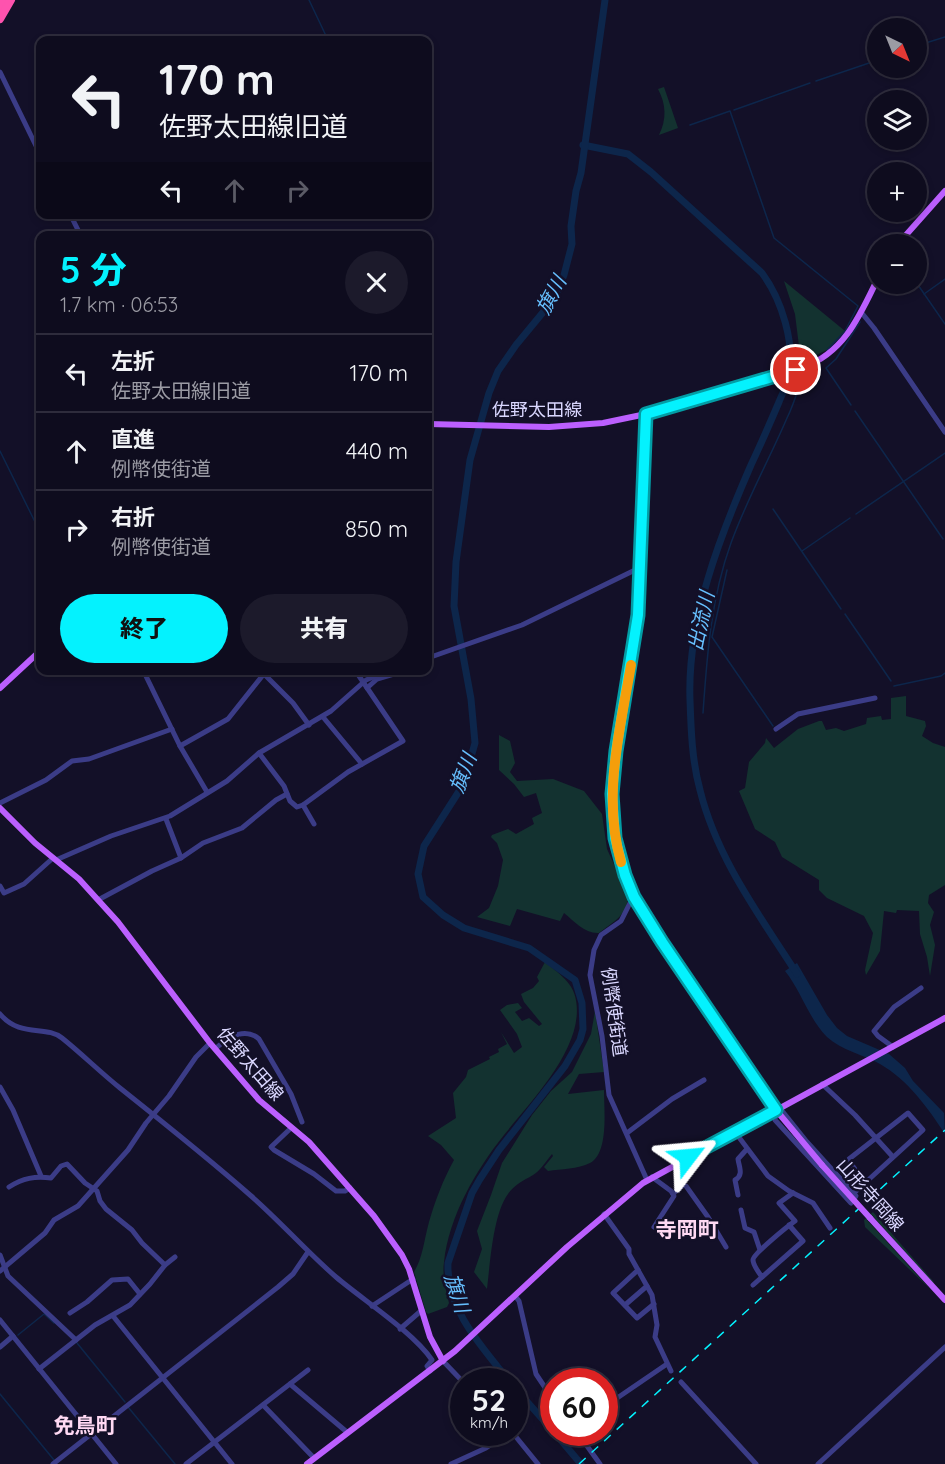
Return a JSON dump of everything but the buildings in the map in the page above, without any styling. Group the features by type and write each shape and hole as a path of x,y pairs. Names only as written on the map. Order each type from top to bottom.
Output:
{"highway":[{"path":"0,7 4,0"},
{"path":"0,19 12,0"}],"main road":[{"path":"907,234 945,191"},
{"path":"646,414 816,363 833,351 851,331 870,294"},
{"name":"佐野太田線","path":"432,424 533,427 592,425 646,414"},
{"path":"0,688 36,655"},
{"name":"佐野太田線","path":"0,805 54,859 79,879 118,922 210,1043 267,1109 309,1142 374,1215 402,1255 430,1337 446,1359"},
{"path":"306,1464 446,1359 604,1214 650,1179 945,1018"},
{"name":"山形寺岡線","path":"776,1110 822,1166 945,1300"}],"street":[{"path":"0,72 36,146"},
{"path":"861,312 945,432"},
{"path":"646,414 637,627 620,726 612,794 615,838 625,875 634,897 776,1110 775,1120 851,1203 856,1198 854,1193 783,1112 776,1110"},
{"path":"432,656 539,618 633,571 640,570"},
{"path":"145,675 180,746 207,792"},
{"path":"180,746 228,719 264,675"},
{"path":"268,675 309,724"},
{"path":"259,753 284,786 290,801 295,806 303,805 336,780 403,741 358,675"},
{"path":"365,685 370,678 378,675"},
{"path":"0,886 4,893 19,888 54,859 111,836 166,819 232,777 259,753 323,717 365,685 389,675"},
{"path":"777,729 798,714 874,698"},
{"path":"323,717 363,764"},
{"path":"0,805 46,780 72,761 89,759 172,729"},
{"path":"98,900 181,858 207,841 242,828 276,800 287,794"},
{"path":"303,805 314,824"},
{"path":"166,819 181,858"},
{"name":"例幣使街道","path":"634,897 621,921 601,934 594,950 590,975 602,1036 609,1095 650,1179"},
{"path":"893,1047 874,1031 894,1007 921,988"},
{"path":"0,1014 4,1019 23,1030 57,1034 154,1113 252,1196 308,1252 400,1329 432,1359 427,1366 430,1371"},
{"path":"215,1049 231,1035 255,1036 260,1039 291,1094 302,1122"},
{"path":"2,1269 45,1233 54,1220 75,1208 128,1150 196,1057 210,1043"},
{"path":"627,1133 672,1099 704,1080"},
{"path":"822,1084 893,1157"},
{"path":"0,1087 41,1176"},
{"path":"854,1193 865,1183 893,1157 923,1130 909,1114 906,1113 849,1159 865,1183"},
{"path":"291,1128 271,1147 336,1191 345,1191 350,1188"},
{"path":"735,1132 768,1176 813,1203 830,1228"},
{"path":"738,1195 735,1180 741,1172 738,1159 747,1149"},
{"path":"9,1187 22,1179 41,1176 51,1178 61,1166 66,1164 93,1188 106,1209 128,1227 165,1265"},
{"path":"650,1179 674,1194"},
{"path":"654,1227 674,1198 674,1194 684,1185 726,1247"},
{"path":"762,1277 753,1259 760,1250 795,1221 779,1203 793,1193"},
{"path":"741,1210 745,1228 754,1232 760,1250"},
{"path":"604,1214 629,1249 629,1254 647,1286 654,1304 656,1337 671,1371"},
{"path":"753,1285 803,1241 789,1225"},
{"path":"53,1464 288,1279 308,1252"},
{"path":"0,1255 2,1269 8,1276 76,1340"},
{"path":"39,1369 101,1322 126,1308 165,1265 176,1257"},
{"path":"638,1270 613,1293 637,1318 654,1304"},
{"path":"70,1313 87,1302 112,1280 128,1279 140,1294"},
{"path":"372,1306 412,1279"},
{"path":"625,1305 647,1286"},
{"path":"515,1296 519,1301 536,1374 540,1380"},
{"path":"400,1329 422,1310"},
{"path":"113,1316 232,1464"},
{"path":"0,1320 116,1464"},
{"path":"0,1347 13,1336"},
{"path":"818,1464 945,1347"},
{"path":"446,1359 453,1368"},
{"path":"618,1397 667,1364"},
{"path":"186,1464 308,1370"},
{"path":"681,1382 756,1464"},
{"path":"291,1384 348,1433"},
{"path":"263,1405 314,1458"},
{"path":"452,1464 489,1446"},
{"path":"522,1446 538,1464"},
{"path":"587,1446 600,1464"}],"green space":[{"path":"664,87 678,128 659,135 664,112 663,100 658,89"},
{"path":"784,281 845,331 827,350 801,362 795,314"},
{"path":"906,696 906,716 925,721 926,726 922,736 945,747 945,885 929,895 928,903 934,912 930,925 935,945 930,976 920,934 919,911 897,910 896,913 884,911 880,951 866,975 865,970 873,933 864,916 827,898 819,890 819,880 782,857 775,842 755,829 739,791 745,788 749,762 765,743 766,738 774,748 798,729 819,721 822,721 826,730 836,728 844,731 866,724 867,718 881,716 882,720 891,719 891,698"},
{"path":"499,735 510,741 515,763 510,772 517,781 553,779 584,791 602,814 607,849 628,895 623,913 599,933 584,929 564,913 560,921 517,909 510,926 477,917 489,908 498,886 503,860 492,835 508,829 516,834 534,824 532,818 542,813 536,793 524,797 499,770"},
{"path":"545,962 571,986 575,996 577,1014 573,1033 565,1052 542,1089 494,1149 465,1194 452,1228 444,1262 444,1278 449,1303 447,1307 428,1314 414,1272 437,1198 454,1160 441,1145 428,1136 456,1118 453,1093 466,1077 468,1070 490,1059 489,1057 499,1052 498,1049 507,1044 501,1032 514,1053 522,1047 517,1034 500,1010 507,1005 518,1003 522,1008 515,1012 522,1021 529,1018 539,1026 542,1024 524,1002 521,994 533,988 539,981 537,977"},
{"path":"595,1011 604,1072 579,1074 568,1094 604,1090 605,1119 600,1150 590,1163 575,1168 548,1171 544,1167 553,1156 552,1154 536,1173 519,1183 511,1191 503,1203 496,1226 487,1289 474,1272 482,1249 477,1231 502,1163 532,1115 551,1091 572,1072 591,1034"},
{"path":"873,1212 935,1286 872,1215 867,1220 930,1289 865,1227 864,1220"}],"water":[{"path":"797,963 837,1028 847,1036 889,1054 905,1068 913,1081 944,1113 945,1134 900,1078 880,1064 827,1037 785,971"}],"waterway":[{"path":"309,0 326,36"},
{"name":"旗川","path":"499,1368 478,1342 460,1312 453,1297 448,1263 472,1193 480,1179 499,1150 565,1066 580,1040 583,1029 582,1003 575,980 529,948 464,928 443,915 423,897 418,874 424,846 463,785 475,743 471,699 454,606 456,562 470,460 489,393 498,371 554,299 564,275 572,244 571,226 581,173 605,0"},
{"path":"927,43 945,37"},
{"path":"816,81 867,64"},
{"path":"734,110 810,83"},
{"path":"690,125 730,111 774,238 858,306 845,331 827,350"},
{"name":"出流川","path":"583,145 628,154 651,172 762,273 776,296 785,322 790,350 789,377 717,549 694,640 690,670 690,700 695,768 717,840 741,886 797,974"},
{"path":"927,292 945,279"},
{"path":"924,294 945,324"},
{"path":"851,405 826,368 836,359 860,322"},
{"path":"703,713 714,606 731,543 789,413 803,375 819,367"},
{"path":"855,411 943,539"},
{"path":"0,451 36,524"},
{"path":"856,514 945,453"},
{"path":"773,509 841,609"},
{"path":"802,551 850,518"},
{"path":"727,570 712,637 773,726"},
{"path":"845,614 891,681"},
{"path":"894,686 941,676 945,673"},
{"path":"18,1335 44,1314 54,1323"},
{"path":"77,1343 125,1402"},
{"path":"0,1394 54,1460"},
{"name":"旗川","path":"528,1403 540,1416"},
{"path":"128,1407 175,1464"},
{"name":"旗川","path":"566,1446 581,1464"}],"railway":[{"path":"579,1464 945,1130"}],"slow traffic":[{"path":"621,862 613,823 612,794 616,751 631,665"}],"district":[{"name":"寺岡町","path":"687,1230"},
{"name":"免鳥町","path":"85,1426"}],"route":[{"path":"688,1157 776,1110 634,897 625,875 615,838 612,794 616,751 632,660 639,602 646,414 796,370"}]}
